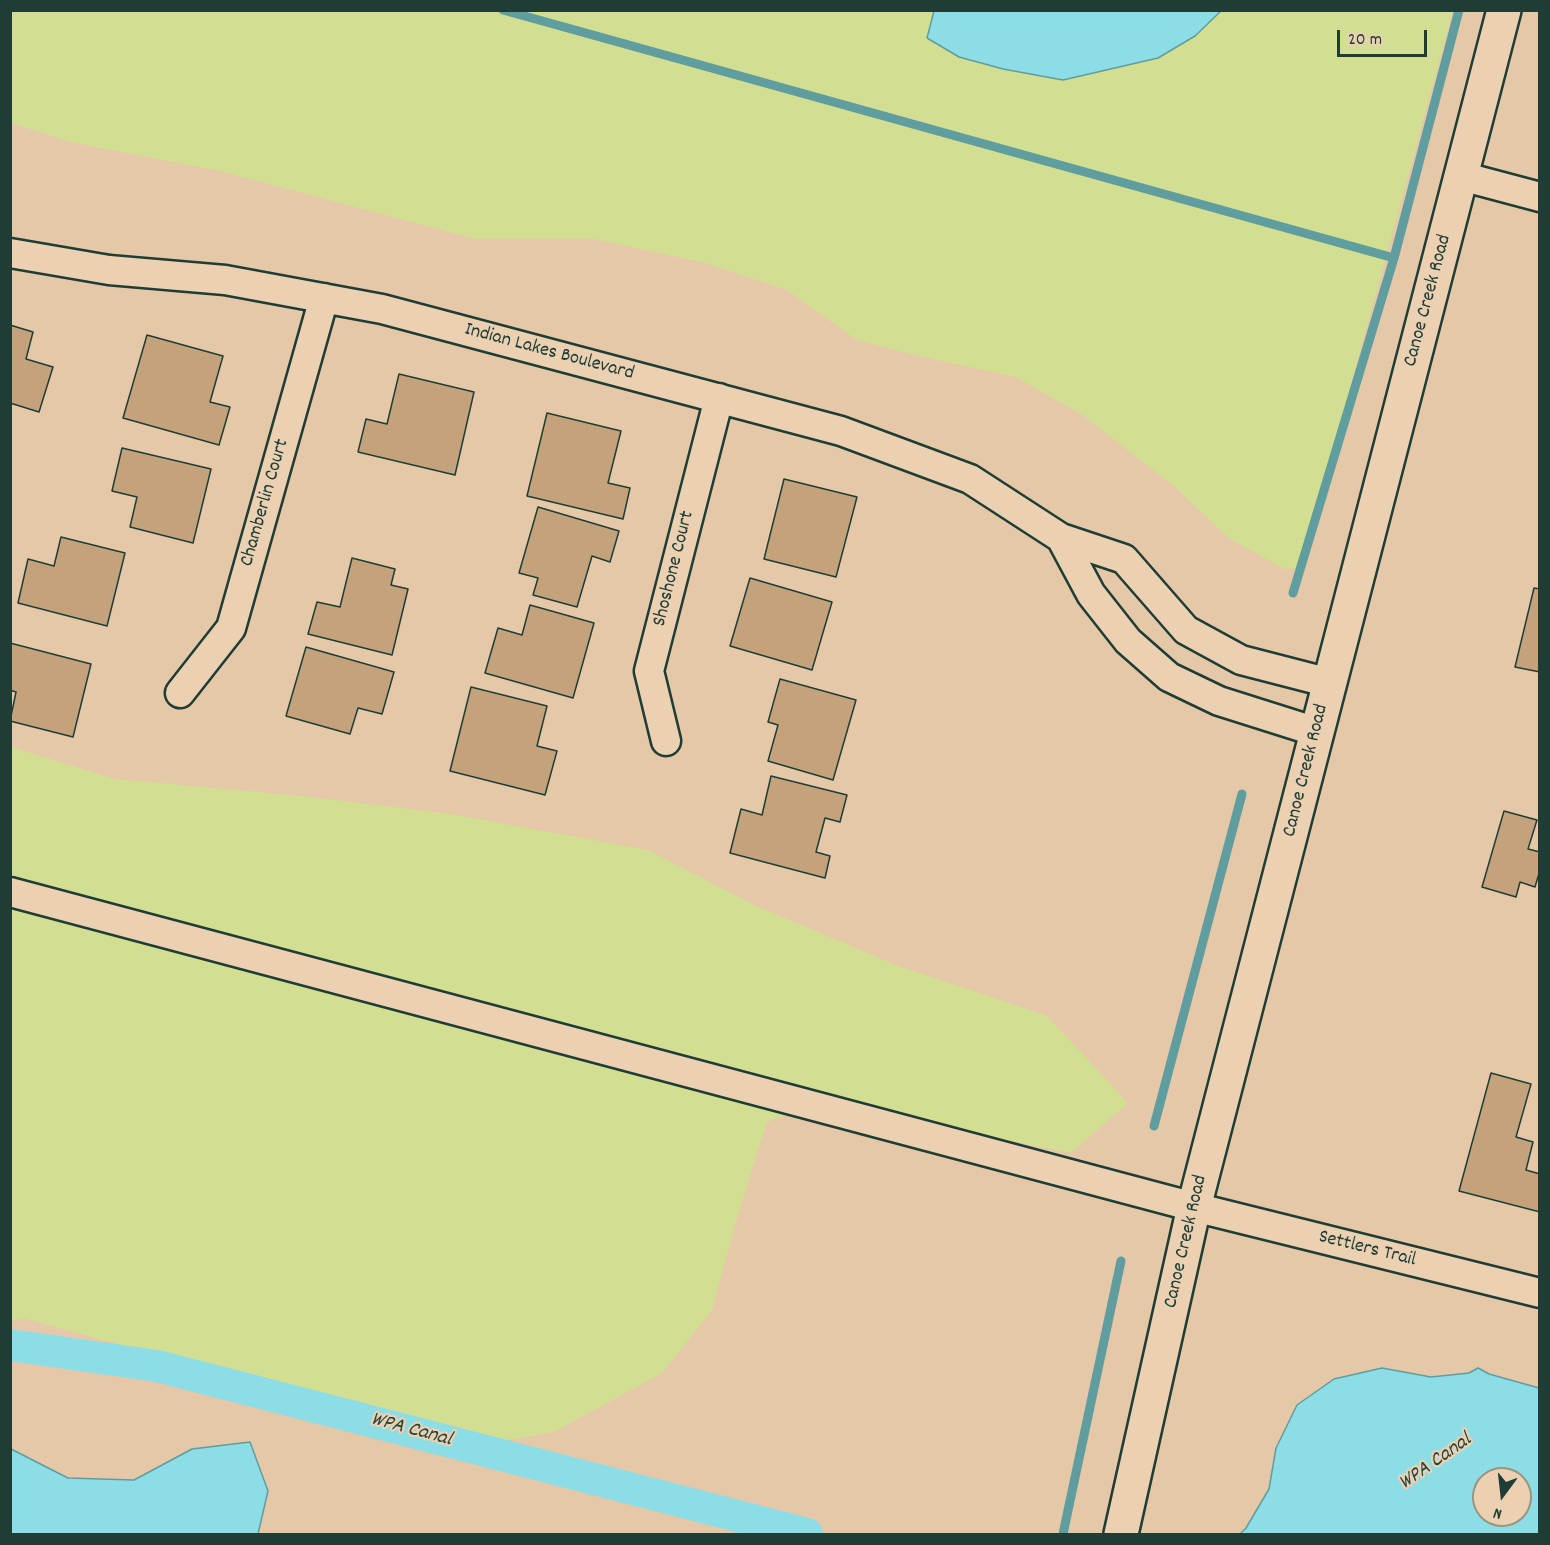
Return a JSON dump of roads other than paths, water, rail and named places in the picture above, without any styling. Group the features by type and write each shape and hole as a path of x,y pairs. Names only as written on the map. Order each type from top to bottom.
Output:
{"main road":[{"name":"Canoe Creek Road","path":"1121,1534 1194,1207 1504,10"}],"street":[{"path":"1461,176 1539,196"},
{"name":"Indian Lakes Boulevard","path":"10,253 109,270 225,280 382,309 841,430 970,479 1061,538 1124,559 1186,630 1241,660 1330,683"},
{"name":"Chamberlin Court","path":"180,693 231,628 324,298"},
{"name":"Shoshone Court","path":"666,741 649,671 719,398"},
{"name":"Indian Lakes Boulevard","path":"1061,538 1091,594 1128,641 1169,677 1219,701 1317,732"},
{"name":"Settlers Trail","path":"10,892 1194,1207 1539,1293"}],"water":[{"path":"934,10 1221,11 1195,36 1158,58 1063,80 1003,69 959,57 927,38"},
{"path":"1382,1368 1431,1377 1469,1373 1478,1368 1489,1374 1539,1388 1539,1534 1240,1534 1269,1489 1276,1448 1297,1405 1334,1379"},
{"path":"250,1442 268,1491 258,1534 11,1534 11,1449 68,1478 134,1480 192,1449"}],"waterway":[{"path":"503,10 1394,258 1293,593"},
{"path":"1394,258 1459,10"},
{"path":"1154,1126 1242,794"},
{"path":"1063,1534 1121,1261"},
{"name":"WPA Canal","path":"10,1345 157,1366 807,1534"}]}
